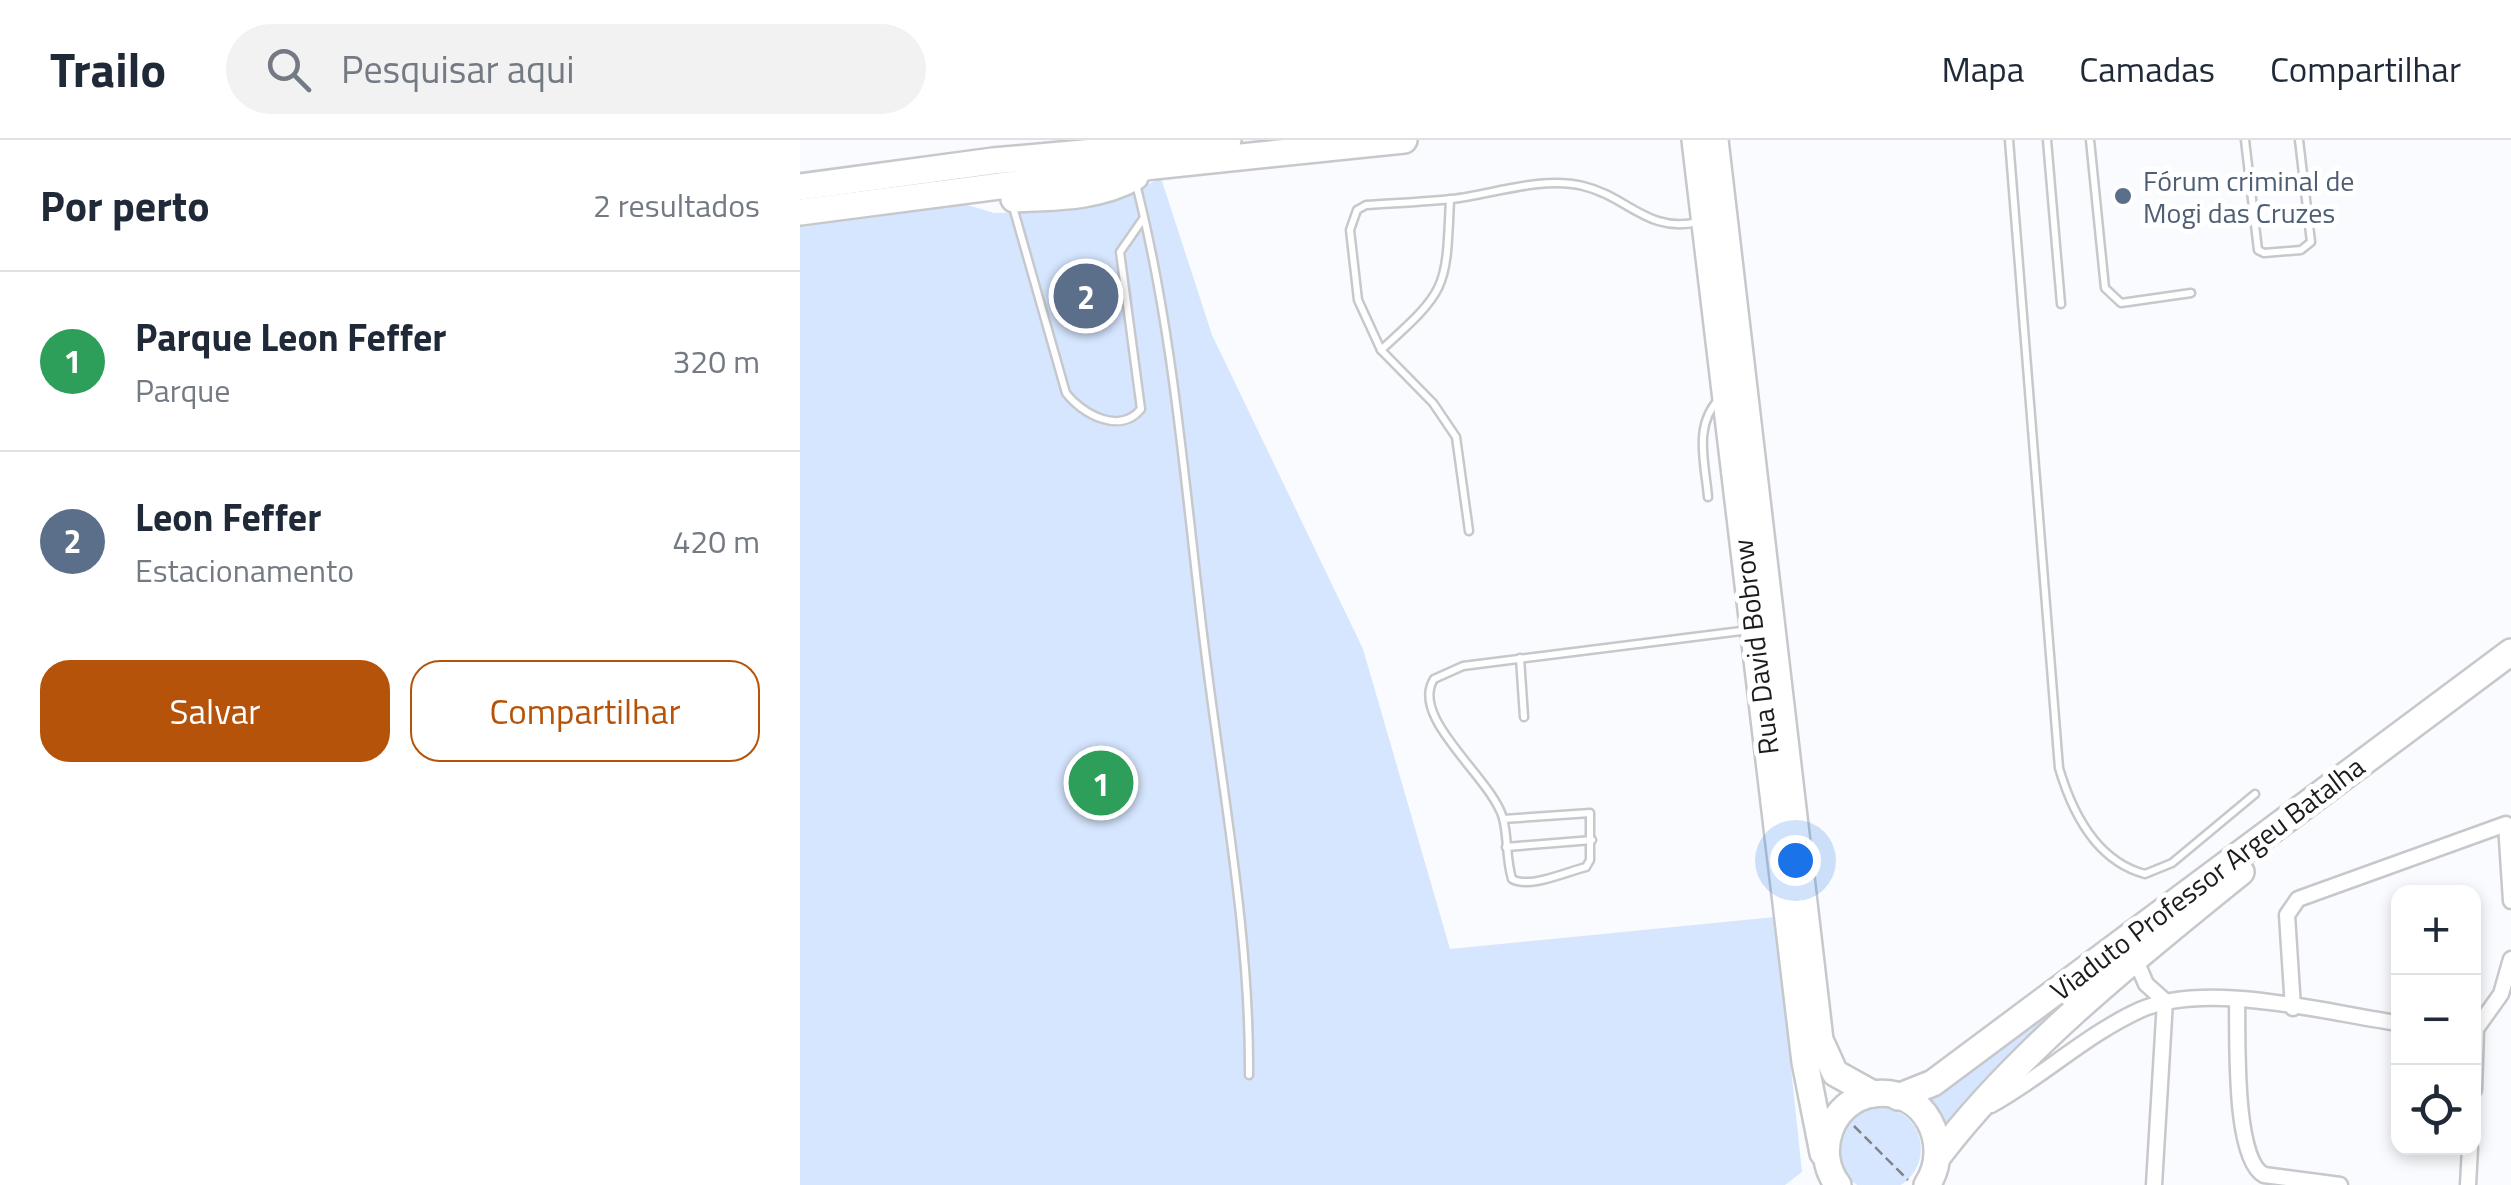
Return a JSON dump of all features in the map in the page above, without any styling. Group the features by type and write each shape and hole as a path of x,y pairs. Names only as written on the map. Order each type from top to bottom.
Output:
{"highway":[{"path":"800,186 993,161 1228,140"},
{"path":"800,212 972,188 1144,172 1404,140"},
{"name":"Rua David Bobrow","path":"1694,140 1805,1062 1828,1172"},
{"name":"Rua David Bobrow","path":"1715,140 1820,1040 1835,1073 1928,1118 1939,1155"},
{"path":"993,161 972,170 972,188 980,200 1085,194 1144,172"},
{"name":"Viaduto Professor Argeu Batalha","path":"1939,1155 1976,1113 2135,958 2297,818 2511,652"},
{"name":"Viaduto Professor Argeu Batalha","path":"1886,1095 1933,1083 2511,666"},
{"path":"1841,1113 1886,1095"},
{"name":"Rua David Bobrow","path":"1828,1172 1841,1113"},
{"path":"1927,1185 1939,1155"}],"street":[{"path":"2293,1008 2287,914 2291,904 2506,824 2511,900"},
{"path":"2135,958 2146,984 2165,1001"},
{"path":"2481,1021 2501,994 2511,959"},
{"path":"1976,1113 2121,1020 2165,1001 2186,997 2237,1001 2391,1022"},
{"path":"2154,1185 2165,1001"},
{"path":"2237,1001 2243,1138 2253,1168 2264,1175 2340,1185"},
{"path":"2468,1185 2470,1155"}],"lane":[{"path":"2009,140 2037,451 2055,728 2059,768 2070,802 2094,839 2125,866 2145,874 2172,864 2255,794"},
{"path":"2047,140 2062,304"},
{"path":"2090,140 2105,288 2121,303 2190,293"},
{"path":"2245,140 2258,250 2264,254 2301,250 2311,242 2299,140"},
{"path":"1144,172 1144,218 1182,458 1232,842 1246,986 1249,1074"},
{"path":"1470,531 1456,437 1433,403 1380,350 1358,300 1352,218 1366,205 1450,199 1556,183 1584,186 1655,223 1679,226 1704,220"},
{"path":"1380,350 1433,302 1442,285 1450,199"},
{"path":"1011,200 1066,393 1081,409 1108,421 1134,418 1141,409 1120,252 1144,218"},
{"path":"1708,497 1704,420 1724,394"},
{"path":"1503,819 1585,811 1593,817 1586,867 1522,883 1512,879 1503,819 1494,797 1430,712 1427,693 1434,679 1444,672 1520,658 1753,629"},
{"path":"1520,658 1524,717"},
{"path":"1506,847 1592,840"}],"path":[{"path":"1841,1113 1913,1185"}],"shaded area":[{"path":"1161,178 1212,335 1363,649 1450,949 1775,917 1802,1172 1785,1185 800,1185 800,217 954,201 994,213 1026,212 1124,196"},
{"path":"2123,956 1939,1133 1918,1101"},
{"path":"1871,1108 1887,1108 1902,1114 1914,1126 1920,1141 1920,1157 1914,1172 1897,1186 1856,1184 1844,1172 1838,1157 1838,1141 1844,1126 1856,1114"}],"place":[{"name":"Fórum criminal de Mogi das Cruzes","path":"2123,196"},
{"name":"Leon Feffer","path":"1086,296"},
{"name":"Parque Leon Feffer","path":"1101,783"}]}
